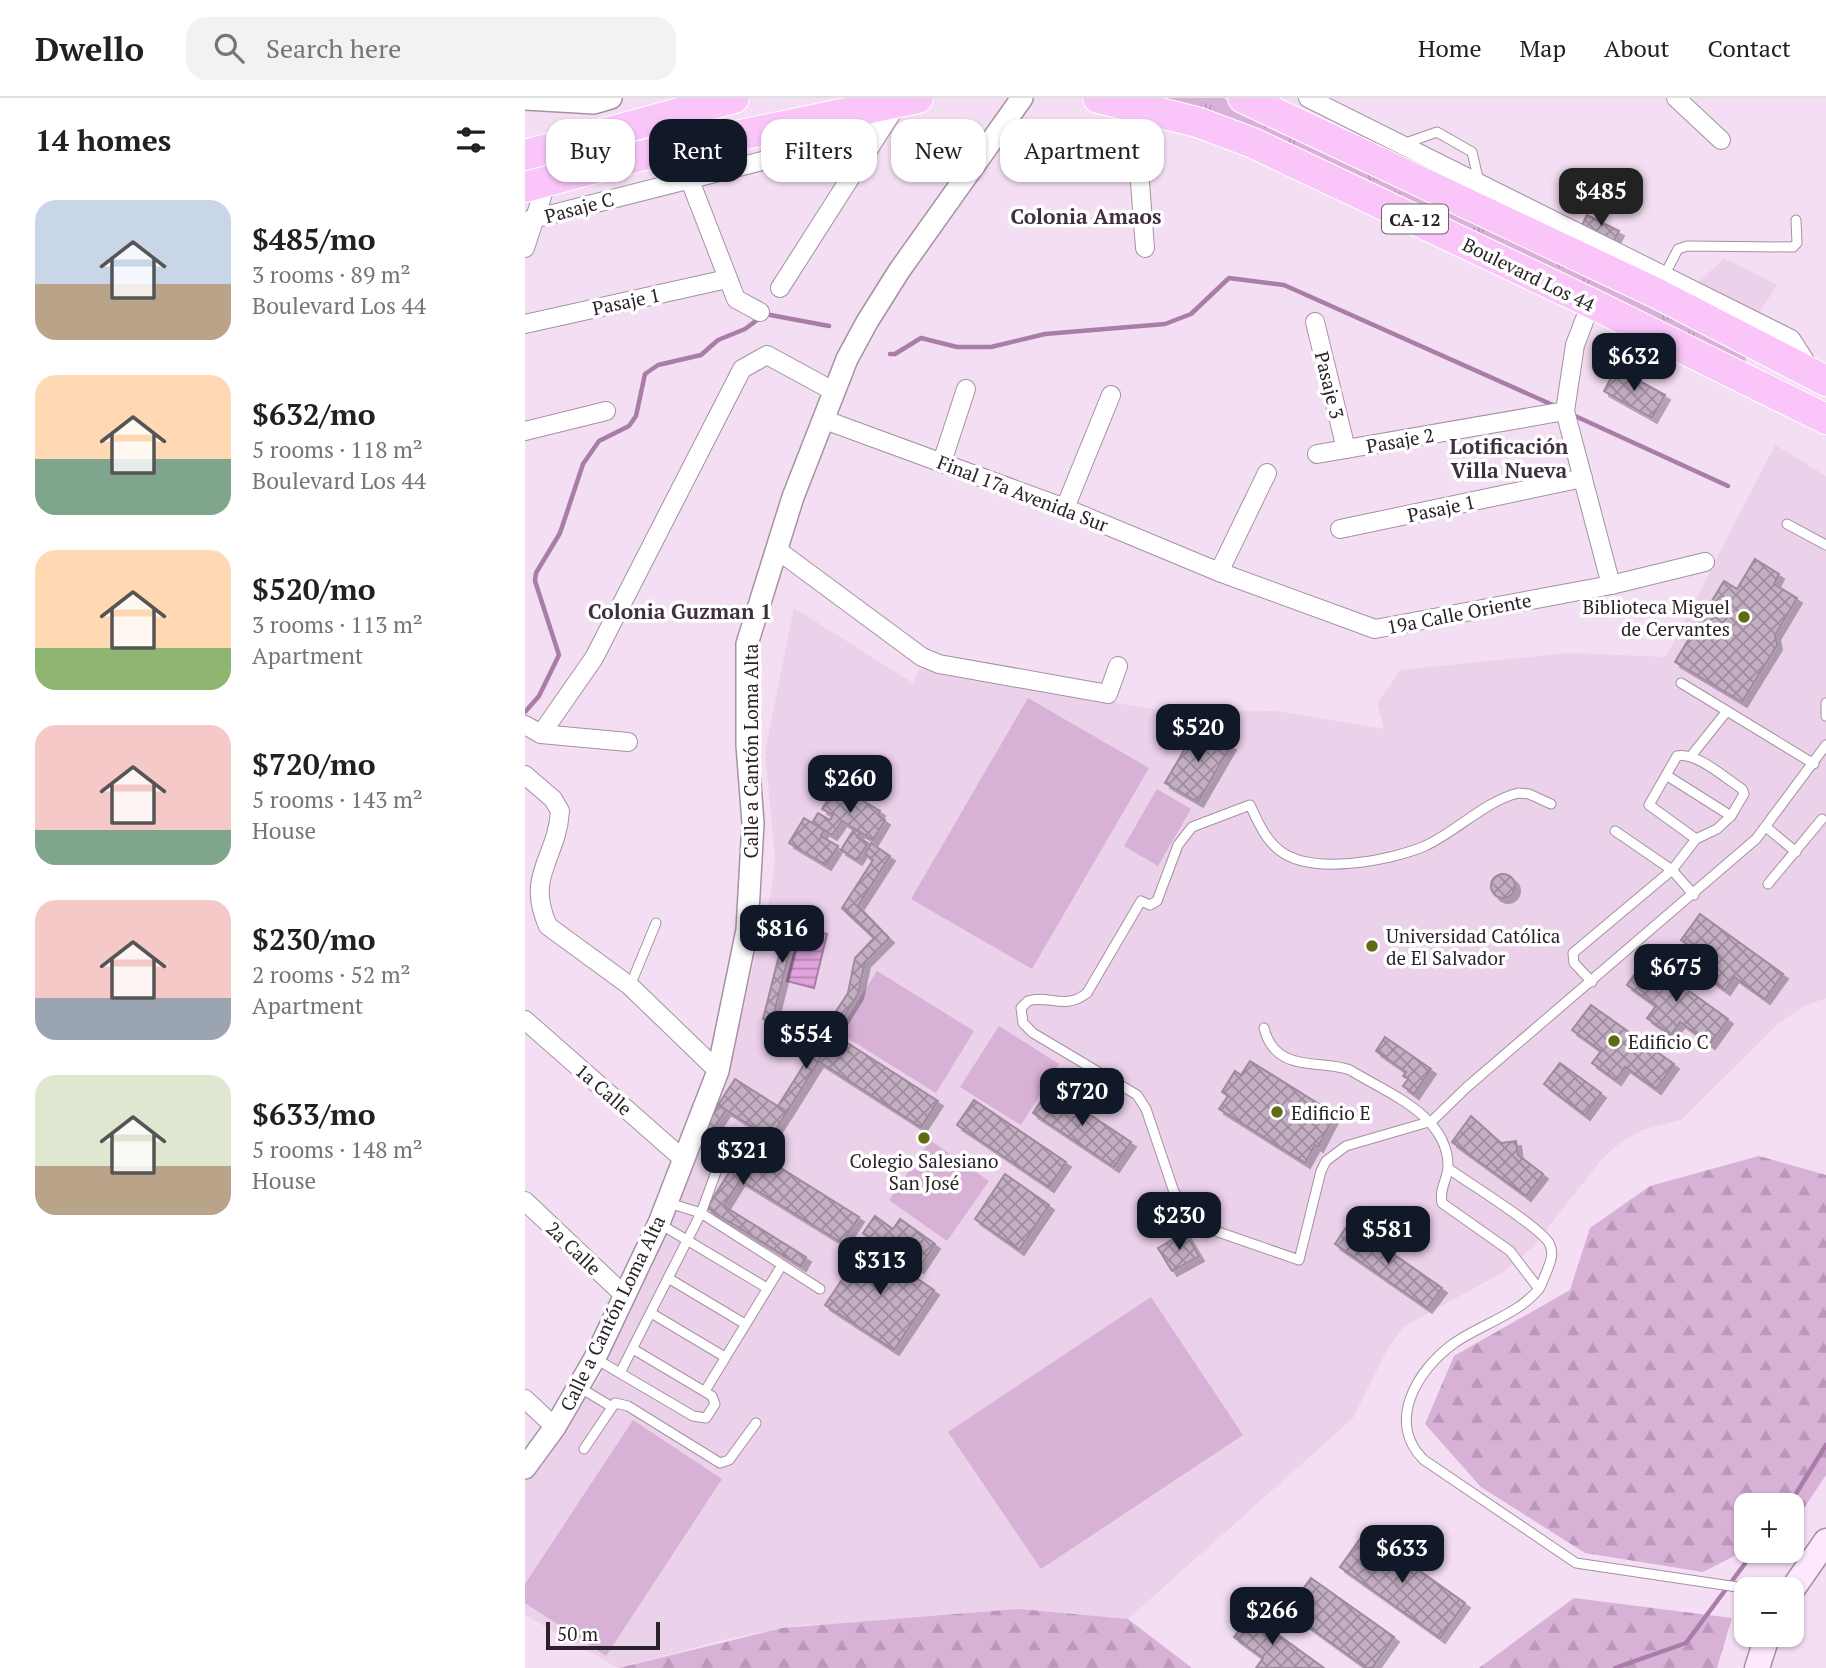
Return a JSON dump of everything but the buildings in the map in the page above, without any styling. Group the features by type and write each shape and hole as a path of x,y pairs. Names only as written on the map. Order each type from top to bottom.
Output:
{"highway":[{"path":"734,98 536,152 536,184 640,156 909,99"},
{"name":"Boulevard Los 44","path":"1098,98 1137,103 1253,143 1723,367"},
{"name":"Boulevard Los 44","path":"1243,98 1660,284 1770,352 1820,374"},
{"path":"1723,367 1826,413"},
{"name":"CA-12","path":"1723,367 1826,419"}],"main road":[{"path":"1801,1577 1826,1541"},
{"path":"1757,1668 1762,1647"}],"street":[{"path":"525,99 594,103 611,98"},
{"name":"Calle a Cantón Loma Alta","path":"525,1468 555,1427 595,1358 659,1223 718,1071 747,930 753,823 747,745 747,643 776,549 835,392 867,322 899,271 1022,98"},
{"path":"1308,98 1479,184 1660,284 1791,339 1820,374"},
{"path":"1676,98 1721,140"},
{"path":"877,132 909,99"},
{"path":"1137,103 1137,143 1145,248"},
{"name":"Pasaje C","path":"531,219 669,182"},
{"path":"690,182 736,299 759,312"},
{"path":"780,288 846,182"},
{"path":"525,248 536,184"},
{"name":"Pasaje 1","path":"525,324 727,279"},
{"path":"1591,303 1575,345 1565,411 1611,585"},
{"name":"Pasaje 3","path":"1315,322 1346,449"},
{"path":"533,729 594,658 736,376 752,361 767,355 835,392"},
{"path":"942,462 966,389"},
{"path":"1065,508 1111,395"},
{"path":"525,431 606,411"},
{"name":"Pasaje 2","path":"1317,454 1565,411"},
{"name":"Final 17a Avenida Sur","path":"824,420 1065,508 1219,572"},
{"path":"1219,572 1267,473"},
{"name":"Pasaje 1","path":"1341,529 1583,478"},
{"path":"776,549 909,649 939,664 1108,694 1118,666"},
{"name":"19a Calle Oriente","path":"1219,572 1375,629 1611,585 1705,562"},
{"path":"533,729 628,742"},
{"path":"525,775 553,799 560,811 534,880 534,907 548,926 629,986 718,1071"},
{"name":"1a Calle","path":"525,1020 683,1159"},
{"name":"2a Calle","path":"525,1201 624,1295"},
{"path":"525,1399 555,1427"}],"lane":[{"path":"1401,145 1437,132 1472,152 1479,184"},
{"path":"1660,284 1678,249 1687,246 1793,247 1797,243 1796,220"},
{"path":"1787,524 1826,545"},
{"path":"1681,682 1814,764"},
{"path":"1826,703 1826,716"},
{"path":"1691,757 1727,711"},
{"path":"1551,804 1529,794 1518,793 1423,847 1367,861 1332,865 1301,861 1279,850 1265,834 1250,805 1199,823 1181,840 1157,901 1150,905 1141,901 1087,993 1074,1001 1060,1003 1033,999 1021,1008 1023,1023 1033,1033 1128,1088 1141,1100 1174,1192 1201,1226 1299,1260 1321,1171 1330,1157 1346,1146 1432,1122 1467,1087 1694,895 1766,827 1826,745"},
{"path":"1592,982 1573,963 1573,953 1672,870 1696,839 1717,829 1731,816 1743,792 1691,757 1677,755 1649,801 1650,807 1696,839"},
{"path":"1666,775 1731,816"},
{"path":"1768,884 1822,819"},
{"path":"1766,827 1796,852"},
{"path":"1615,831 1672,870 1694,895"},
{"path":"629,986 656,923"},
{"path":"1264,1028 1267,1040 1275,1050 1310,1066 1338,1066 1350,1070 1432,1122 1446,1148 1449,1169 1440,1193 1442,1203 1510,1251 1539,1289"},
{"path":"620,1373 701,1213 723,1153"},
{"path":"1449,1169 1546,1237 1551,1246 1552,1258 1539,1289 1520,1305 1452,1345 1430,1365 1406,1408 1404,1423 1413,1449 1424,1460 1576,1563 1734,1586"},
{"path":"667,1202 701,1213 820,1289"},
{"path":"659,1223 767,1288"},
{"path":"705,1391 782,1265"},
{"path":"668,1278 745,1324"},
{"path":"651,1313 725,1357"},
{"path":"595,1358 700,1419 706,1418 715,1404 705,1391 633,1349"},
{"path":"579,1387 612,1407"},
{"path":"584,1449 612,1407 620,1403 720,1463 729,1460 756,1423"}],"shaded area":[{"path":"1724,258 1777,285 1758,315 1698,283"},
{"path":"1775,445 1826,476 1826,998 1804,1006 1779,1023 1681,1120 1642,1130 1620,1143 1600,1161 1534,1246 1500,1274 1403,1327 1386,1352 1353,1418 1128,1619 1019,1609 874,1623 802,1625 731,1638 618,1668 525,1615 525,1479 602,1375 601,1369 703,1145 698,1136 730,1065 772,887 775,857 765,752 794,608 913,683 919,669 1151,709 1192,712 1276,711 1384,729 1377,703 1401,670 1568,653 1666,657"},
{"path":"801,927 827,934 814,988 787,981"}],"green space":[{"path":"1143,98 1223,98 1247,108 1748,352 1744,366"},
{"path":"1028,698 1149,768 1032,969 911,899"},
{"path":"1157,789 1191,809 1158,866 1124,846"},
{"path":"877,971 974,1031 936,1093 838,1032"},
{"path":"999,1026 1059,1064 1021,1125 960,1087"},
{"path":"930,1140 989,1181 947,1241 889,1200"},
{"path":"1759,1156 1826,1175 1826,1475 1804,1508 1804,1493 1734,1493 1734,1556 1703,1572 1585,1553 1481,1487 1425,1424 1454,1356 1570,1290 1590,1228 1650,1186"},
{"path":"1151,1297 1243,1435 1041,1569 948,1432"},
{"path":"633,1420 722,1479 606,1656 525,1603 525,1584"},
{"path":"1574,1598 1732,1618 1717,1668 1479,1668"},
{"path":"1019,1609 1128,1619 1192,1668 619,1668 782,1628"}],"waterway":[{"path":"890,354 895,354 921,338 957,347 991,347 1045,334 1165,324 1191,314 1229,278 1284,285 1555,406"},
{"path":"525,712 539,696 559,655 535,581 536,573 560,533 583,464 599,441 629,426 636,416 645,374 658,365 701,355 718,340 745,329 765,314 829,326"},
{"path":"1573,415 1728,486"},
{"path":"1796,1493 1826,1445"},
{"path":"1615,1668 1686,1643 1745,1563"}],"place":[{"name":"Biblioteca Miguel de Cervantes","path":"1744,617"},
{"name":"Universidad Católica de El Salvador","path":"1372,946"},
{"name":"Edificio C","path":"1614,1041"},
{"name":"Edificio E","path":"1277,1112"},
{"name":"Colegio Salesiano San José","path":"924,1138"}],"district":[{"name":"Colonia Amaos","path":"1086,216"},
{"name":"Lotificación Villa Nueva","path":"1509,458"},
{"name":"Colonia Guzman 1","path":"680,611"}]}
